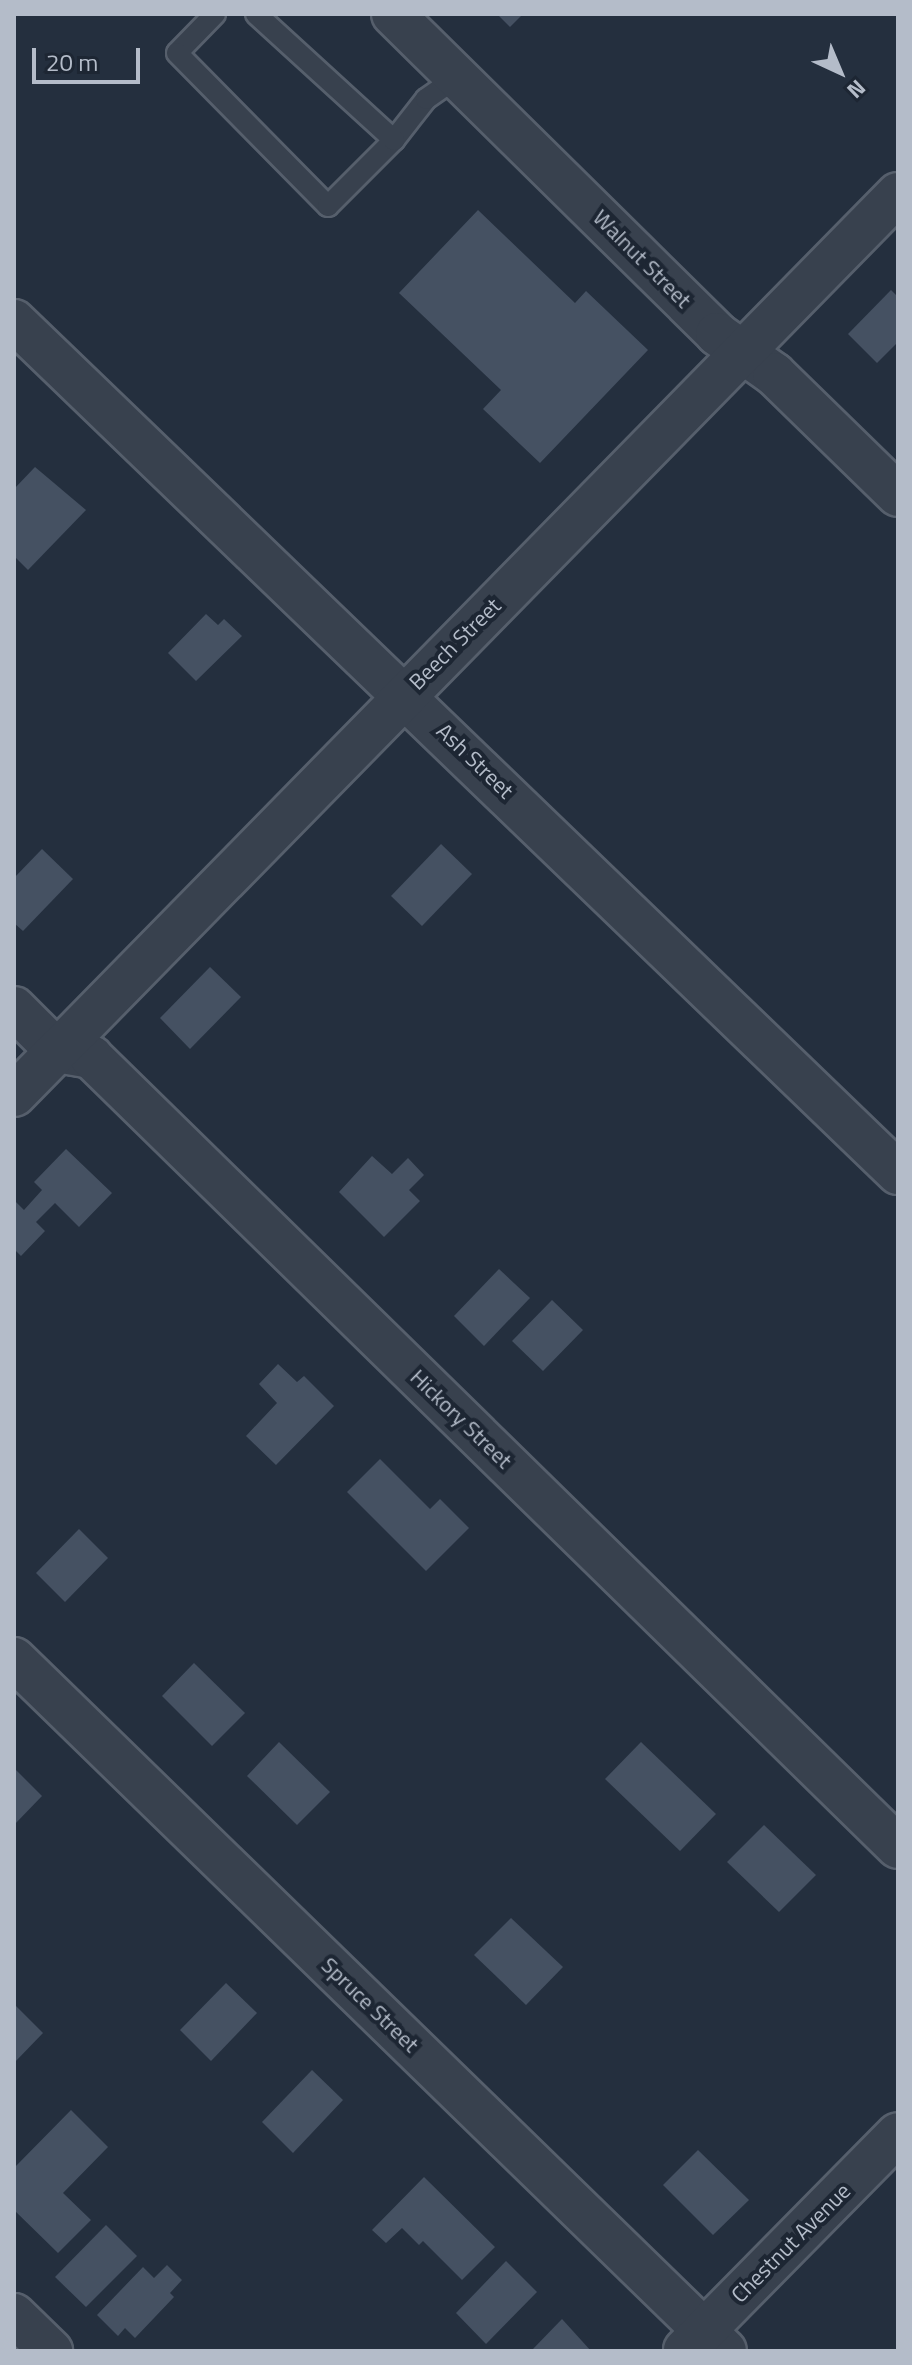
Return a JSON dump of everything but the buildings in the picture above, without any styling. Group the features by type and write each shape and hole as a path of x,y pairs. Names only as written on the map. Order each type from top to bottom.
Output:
{"street":[{"name":"Walnut Street","path":"393,14 717,334 774,374 898,495"},
{"name":"Beech Street","path":"14,1095 898,194"},
{"name":"Ash Street","path":"14,321 379,678 405,695 898,1173"},
{"path":"14,1008 57,1051"},
{"name":"Hickory Street","path":"57,1051 91,1057 898,1847"},
{"name":"Spruce Street","path":"14,1659 704,2344"},
{"name":"Chestnut Avenue","path":"704,2344 898,2134"},
{"path":"14,2315 51,2351"}],"lane":[{"path":"215,14 177,53 328,206 394,140 426,99 457,77"},
{"path":"256,14 394,140"}]}
